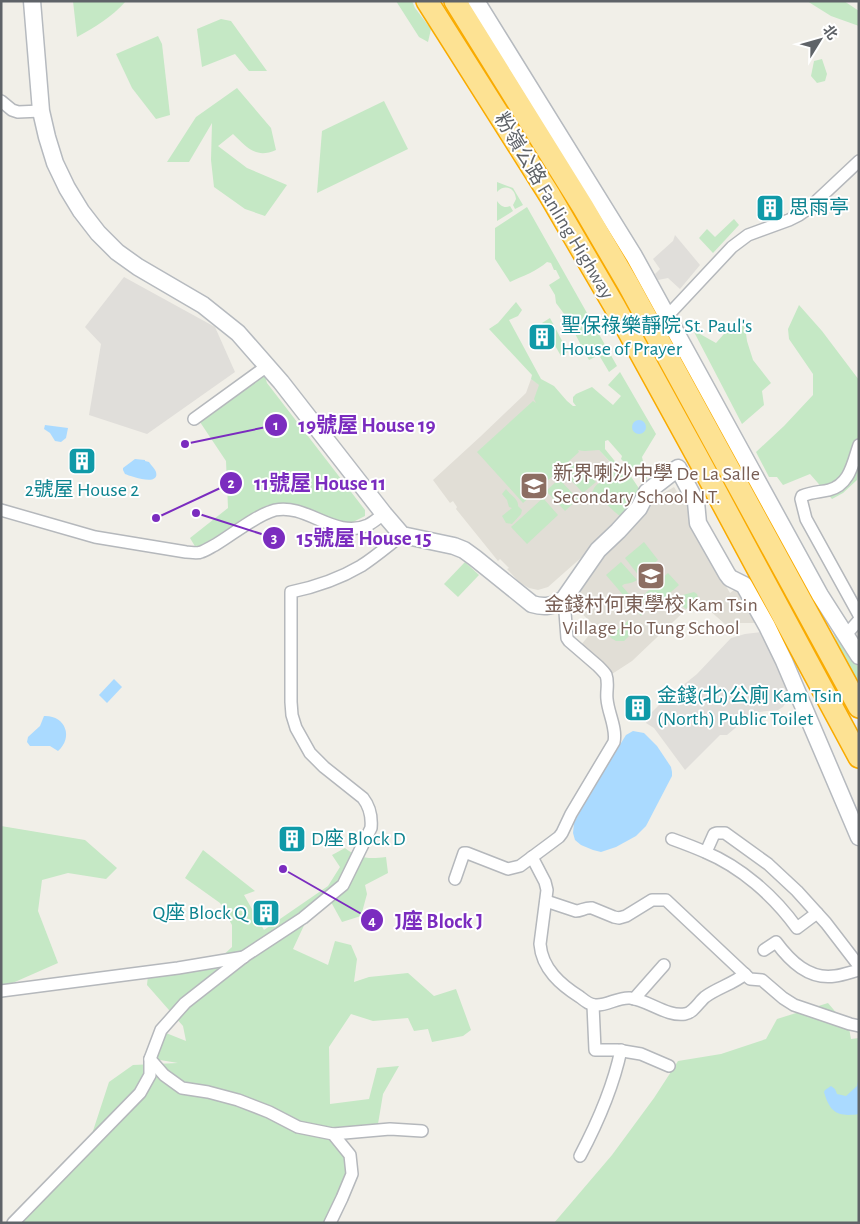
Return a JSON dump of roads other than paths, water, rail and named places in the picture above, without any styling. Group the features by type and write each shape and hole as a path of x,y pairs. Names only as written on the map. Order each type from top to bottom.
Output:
{"highway":[{"name":"粉嶺公路 Fanling Highway","path":"427,1 549,194 610,299 859,757"},
{"name":"粉嶺公路 Fanling Highway","path":"455,1 628,284 859,707"}],"street":[{"path":"32,1 41,111 47,137 55,163 81,211 98,233 117,252 138,267 203,305 238,333 267,366 402,535 454,546 464,550 532,604 550,606 564,599 598,550 639,508 647,492 678,468 696,502 698,523 703,534 730,578 744,585 784,661 859,837"},
{"path":"476,1 634,256 817,590 859,656"},
{"path":"1,101 12,110 18,112 41,111"},
{"path":"666,315 742,238 799,215 859,161"},
{"path":"194,419 267,366"},
{"path":"859,446 847,479 832,489 807,494 802,496 801,499 806,519 859,615"},
{"path":"1,510 95,537 201,553 274,510 296,510 332,525 350,528 360,528 369,525 384,514"},
{"path":"13,1223 140,1093 150,1075 150,1059 161,1030 185,1003 245,956 302,918 343,885 371,828 372,819 368,804 363,798 324,767 310,753 296,728 291,702 291,592 331,581 361,566 402,535"},
{"path":"455,880 464,853 508,869 520,866 559,837 614,742 615,738 607,700 606,675 603,670 567,638 564,599"},
{"path":"845,636 859,620"},
{"path":"706,852 714,834 717,832 725,833 768,864 817,913 859,968 834,976 820,976 807,972 795,964 786,956 776,942 764,950"},
{"path":"672,839 706,852 737,869 789,916 797,928 817,913"},
{"path":"532,857 546,882 547,890 540,944 541,952 546,964 562,986 593,1005 603,1005 620,999 630,998 675,1014 684,1015 689,1013 704,998 738,980 745,974"},
{"path":"546,901 576,911 592,908 619,918 626,916 652,900 666,900 750,978 762,980 794,1005 859,1026"},
{"path":"1,991 178,968 245,956"},
{"path":"634,999 664,965"},
{"path":"593,1005 595,1050 621,1050 641,1054 669,1066"},
{"path":"580,1156 608,1097 618,1067 621,1050"},
{"path":"150,1059 164,1075 182,1088 208,1092 238,1100 269,1112 298,1127 333,1134 390,1129 422,1131"},
{"path":"330,1223 352,1174 350,1155 333,1134"}],"water":[{"path":"636,420 642,420 646,427 642,434 636,434 632,430 632,424"},
{"path":"45,425 68,428 66,438 61,442 55,441 50,433 44,429"},
{"path":"135,459 149,462 156,472 154,479 149,480 125,474 123,468"},
{"path":"114,679 122,687 107,703 99,695"},
{"path":"44,716 57,719 65,728 66,739 58,751 50,746 30,746 27,742 28,737 40,726"},
{"path":"633,731 644,733 657,746 671,767 672,776 646,826 636,836 616,847 601,852 593,850 575,840 573,833 574,823 587,798 626,735"},
{"path":"859,1077 859,1114 846,1115 836,1112 826,1099 825,1090 831,1086 837,1094 846,1096 857,1086"}],"place":[{"name":"思雨亭","path":"770,208"},
{"name":"聖保祿樂靜院 St. Paul's House of Prayer","path":"542,337"},
{"name":"19號屋 House 19","path":"185,444"},
{"name":"2號屋 House 2","path":"82,461"},
{"name":"新界喇沙中學 De La Salle Secondary School N.T.","path":"534,486"},
{"name":"15號屋 House 15","path":"196,513"},
{"name":"11號屋 House 11","path":"156,518"},
{"name":"金錢村何東學校 Kam Tsin Village Ho Tung School","path":"651,576"},
{"name":"金錢(北)公廁 Kam Tsin (North) Public Toilet","path":"638,708"},
{"name":"D座 Block D","path":"292,839"},
{"name":"J座 Block J","path":"283,869"},
{"name":"Q座 Block Q","path":"266,913"}]}
